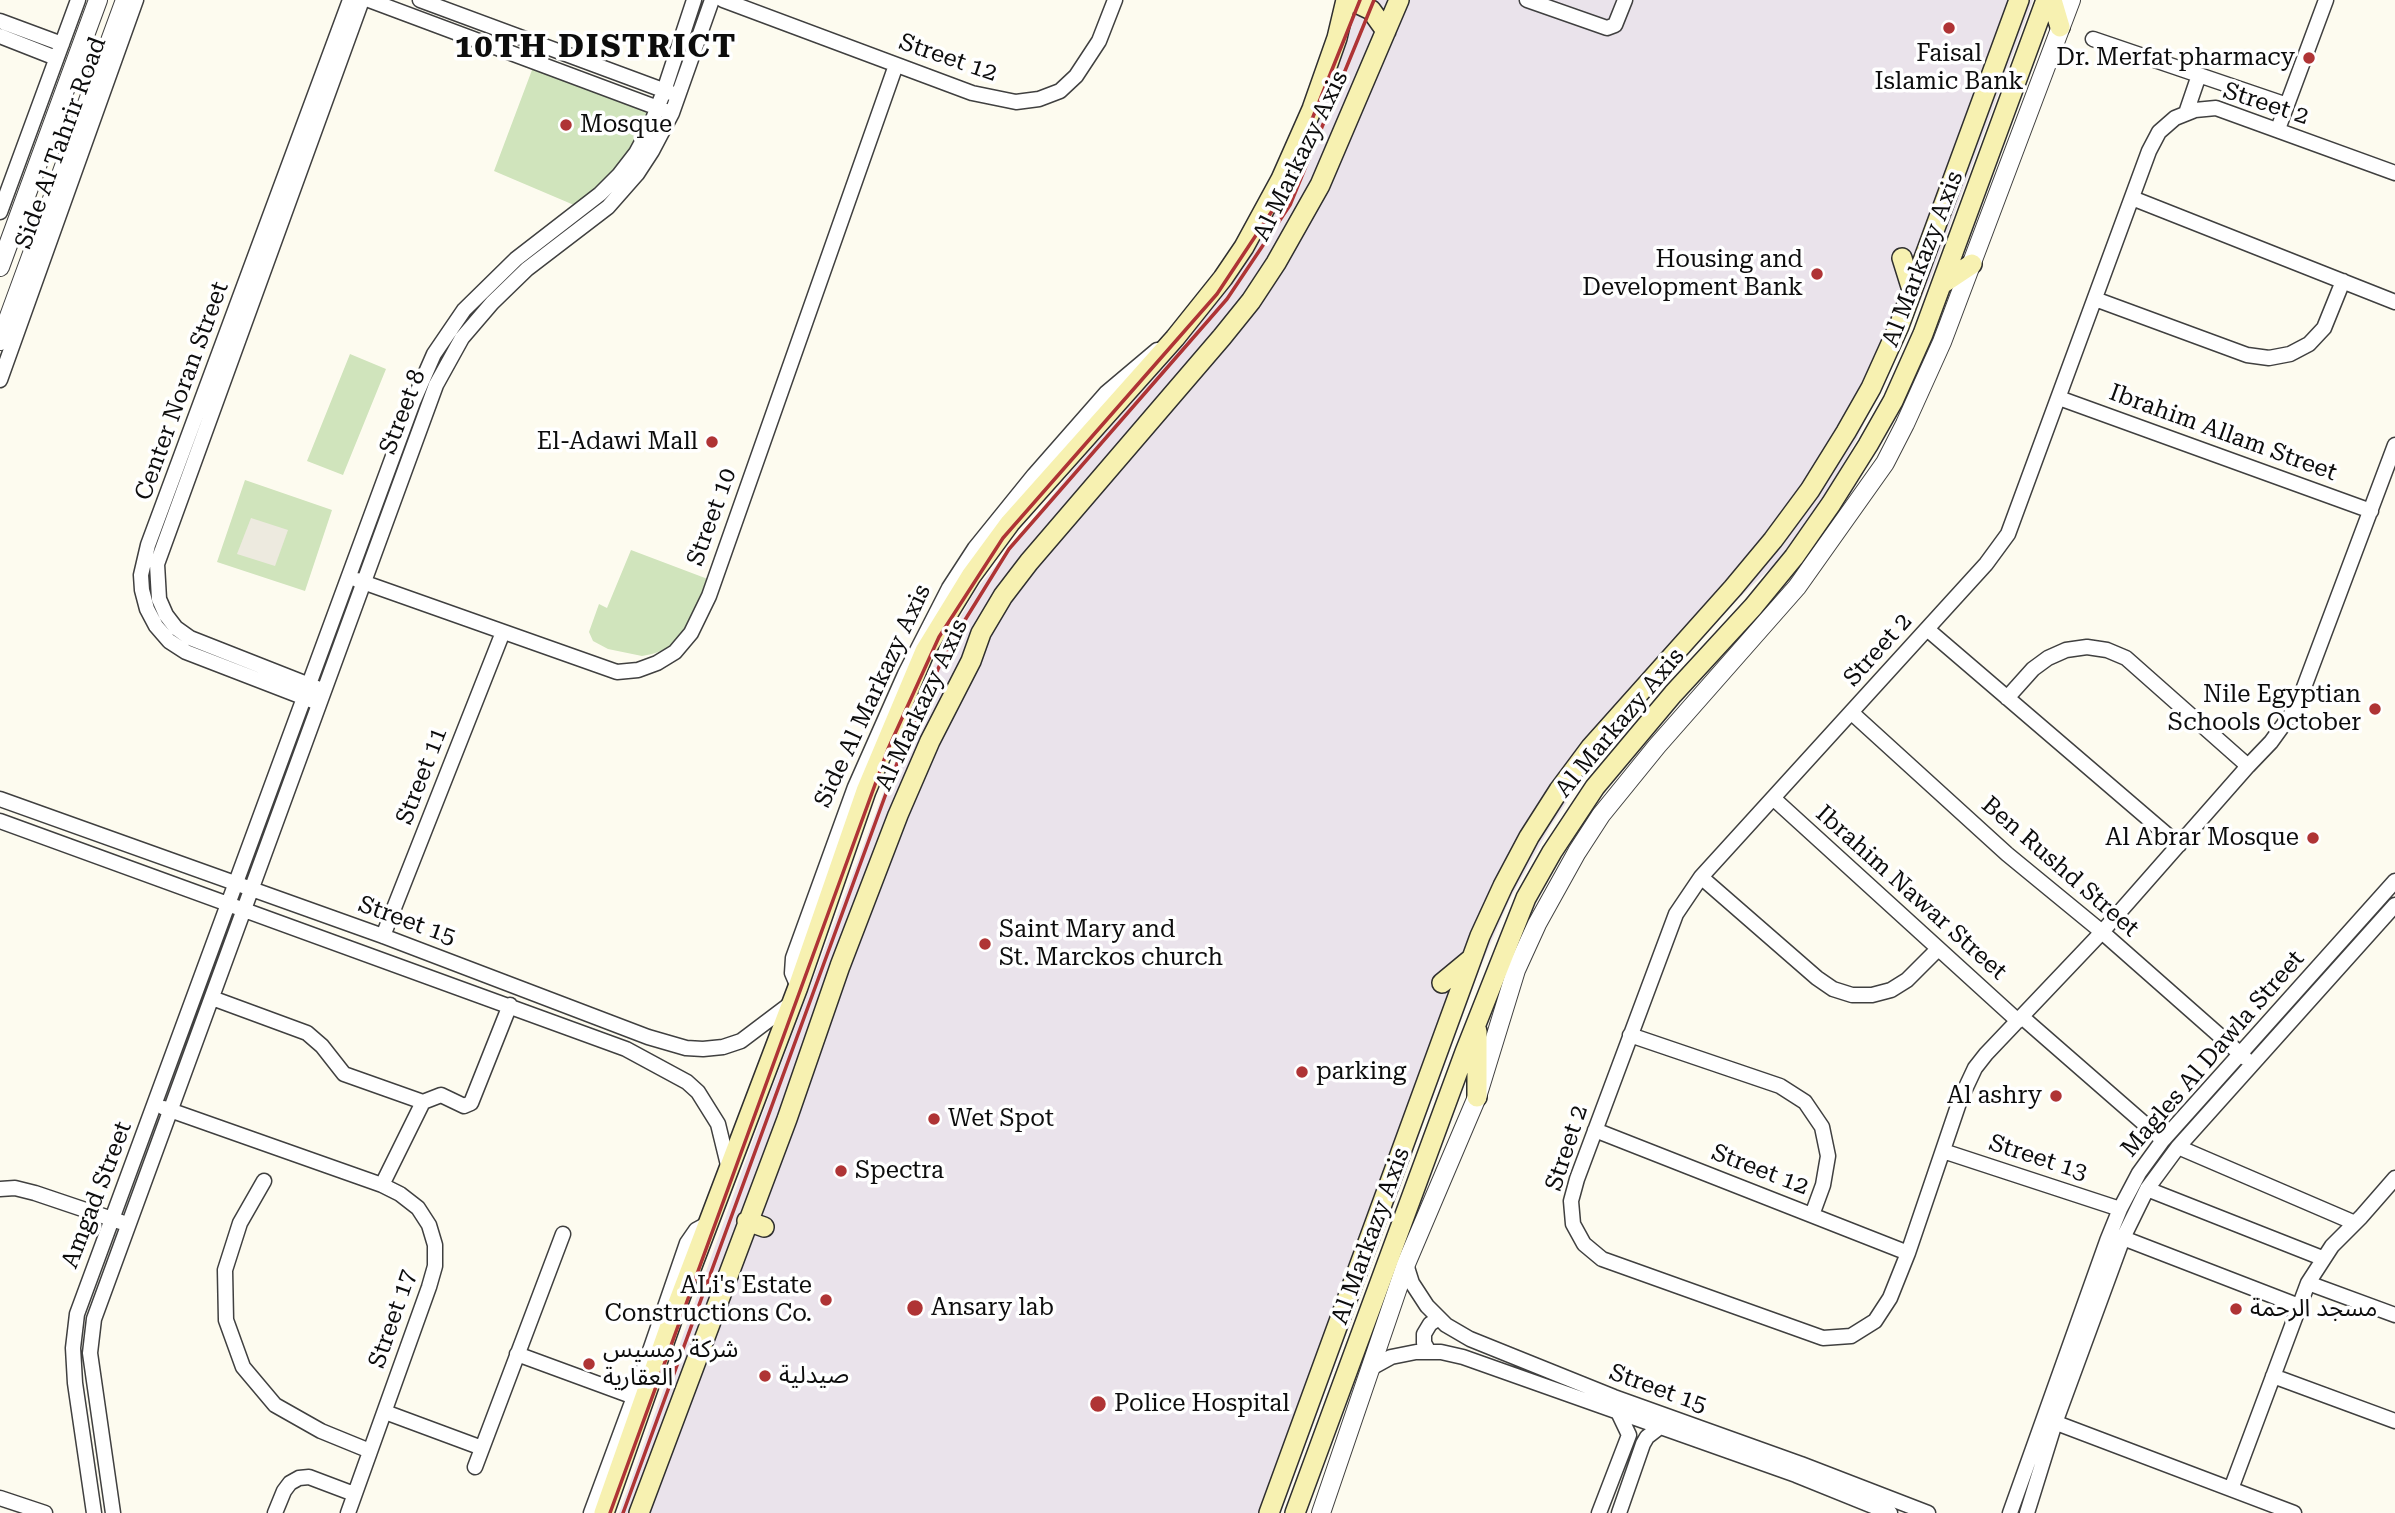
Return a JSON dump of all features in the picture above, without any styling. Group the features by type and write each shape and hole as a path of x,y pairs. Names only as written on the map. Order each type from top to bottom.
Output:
{"main road":[{"path":"1348,0 1371,9 1386,31"},
{"name":"Al Markazy Axis","path":"604,1513 880,755 915,671 946,614 984,557 1030,499 1175,338 1230,268 1281,179 1325,74 1348,0"},
{"name":"Al Markazy Axis","path":"639,1513 707,1330 756,1224 787,1119 840,967 898,814 990,616 1054,531 1215,345 1255,294 1299,226 1320,184 1399,0"},
{"name":"Al Markazy Axis","path":"1269,1513 1472,958 1503,886 1529,837 1559,790 1591,747 1773,540 1810,490 1871,388 1899,326 2018,0"},
{"name":"Al Markazy Axis","path":"1295,1513 1477,1020 1526,898 1552,852 1595,788 1673,694 1753,607 1794,557 1861,457 1893,401 1923,334 2046,0"},
{"path":"2052,0 2060,27"},
{"path":"1902,258 1912,290"},
{"path":"1942,285 1972,264"},
{"path":"1673,653 1678,664 1688,665 1720,642"},
{"path":"1628,704 1658,681 1669,683 1673,694"},
{"path":"1442,984 1472,958"},
{"path":"1477,1020 1477,1097"},
{"path":"674,1320 686,1329 707,1330"}],"street":[{"name":"Side Al Tahrir Road","path":"0,212 78,0"},
{"path":"0,267 98,0"},
{"path":"0,341 125,0"},
{"name":"Side Al Tahrir Road","path":"0,380 136,0"},
{"name":"Center Noran Street","path":"307,691 186,652 169,641 156,626 147,609 141,575 146,552 349,0"},
{"name":"Center Noran Street","path":"322,697 190,638 176,628 159,600 157,564 362,0"},
{"path":"369,0 672,113"},
{"path":"420,0 672,94"},
{"name":"Street 8","path":"244,909 436,385 462,338 492,303 527,269 608,207 637,174 672,113 672,94 694,0"},
{"name":"Street 8","path":"228,903 423,377 464,310 516,259 600,194 636,153 657,108 672,94 712,0"},
{"name":"Street 12","path":"723,0 896,65 995,99 1016,102 1039,99 1060,91 1076,76 1100,41 1115,0"},
{"path":"1527,0 1607,28 1615,25 1625,0"},
{"path":"1321,1513 1406,1264 1477,1097 1516,970 1543,913 1577,852 1628,780 1797,587 1885,463 1925,383 2071,0"},
{"path":"2278,130 2326,0"},
{"path":"0,21 59,51"},
{"path":"0,36 59,51"},
{"path":"2093,39 2287,105"},
{"name":"Street 10","path":"349,577 617,672 638,670 675,652 691,633 709,596 896,65"},
{"path":"2186,113 2199,75"},
{"name":"Street 2","path":"2395,173 2216,108 2186,113 2175,118 2159,132 2149,151 2008,534 1986,564 1687,895 1672,925 1630,1035 1571,1201 1573,1224 1584,1244 1602,1259 1823,1338 1851,1336 1875,1321 1890,1298 1909,1253 1959,1100 1975,1068 2102,932 2278,734 2297,706 2395,445"},
{"path":"2132,198 2395,302"},
{"path":"2095,299 2247,355 2269,358 2290,354 2309,344 2323,328 2343,281"},
{"name":"Ibrahim Allam Street","path":"2059,398 2371,511"},
{"path":"1927,629 2179,845"},
{"name":"Street 11","path":"383,936 503,632"},
{"path":"2007,698 2033,669 2048,657 2066,650 2087,647 2107,650 2126,658 2248,766"},
{"name":"Ben Rushd Street","path":"1852,713 2007,854 2102,932 2253,1065"},
{"name":"Ibrahim Nawar Street","path":"1773,798 1938,948 2163,1140"},
{"name":"Street 15","path":"0,799 383,936 648,1037 686,1048 723,1047 741,1041 794,995"},
{"name":"Street 15","path":"0,821 626,1049 687,1082 698,1092 712,1112 723,1138 729,1169"},
{"path":"1701,877 1817,978 1833,989 1852,995 1872,995 1891,990 1907,980 1938,948"},
{"name":"Magles Al Dawla Street","path":"2117,1242 2120,1209 2139,1173 2163,1140 2392,889"},
{"name":"Amgad Street","path":"94,1513 75,1383 73,1348 77,1314 228,903"},
{"name":"Magles Al Dawla Street","path":"2010,1513 2049,1420 2117,1242 2147,1189 2178,1147 2395,905"},
{"name":"Amgad Street","path":"113,1513 90,1353 94,1319 244,909"},
{"path":"212,998 307,1034 322,1046 344,1074 423,1102"},
{"path":"382,1185 423,1102 441,1095 464,1106 471,1102 510,1005"},
{"path":"1630,1035 1780,1086 1805,1102 1822,1127 1828,1156 1823,1185 1812,1215"},
{"name":"Street 17","path":"156,1105 382,1185 400,1194 418,1208 429,1225 435,1245 435,1266 348,1513"},
{"name":"Street 12","path":"1595,1130 1909,1253"},
{"path":"2178,1147 2355,1223"},
{"name":"Street 13","path":"1942,1151 2120,1209"},
{"path":"2231,1489 2308,1283 2322,1258 2395,1178"},
{"path":"264,1181 240,1223 225,1270 226,1320 243,1367 275,1405 321,1431 370,1451"},
{"path":"0,1189 15,1188 35,1193 129,1224"},
{"path":"2147,1189 2322,1258"},
{"path":"591,1513 687,1243 696,1230 710,1223"},
{"path":"475,1466 563,1234"},
{"path":"2117,1242 2299,1306"},
{"name":"Street 15","path":"1406,1264 1412,1283 1427,1306 1446,1325 1470,1339 1891,1513"},
{"path":"2308,1283 2395,1315"},
{"path":"1429,1352 1424,1343 1424,1334 1430,1324 1439,1318"},
{"name":"Street 15","path":"1371,1368 1391,1357 1416,1352 1463,1357 1660,1427 1700,1435 1801,1464 1928,1513"},
{"path":"517,1354 634,1397"},
{"path":"2273,1376 2395,1421"},
{"path":"385,1412 482,1448"},
{"path":"1599,1513 1629,1435 1618,1412"},
{"path":"2049,1420 2294,1513"},
{"name":"Magles Al Dawla Street","path":"2027,1513 2049,1420"},
{"path":"1619,1513 1643,1444 1647,1437 1660,1427"},
{"path":"275,1513 284,1491 290,1483 299,1478 309,1477 354,1494"},
{"path":"0,1498 45,1513"}],"shaded area":[{"path":"1345,0 2033,0 1930,280 1857,439 1817,511 1777,562 1738,599 1588,771 1550,827 1510,899 1482,963 1281,1513 619,1513 771,1091 931,670 975,591 1076,466 1178,351 1220,283 1269,194"},
{"path":"251,518 288,530 275,566 237,554"}],"green space":[{"path":"535,62 653,107 646,134 581,208 494,171"},
{"path":"350,354 386,369 343,475 307,461"},
{"path":"245,480 332,510 305,591 217,562"},
{"path":"631,550 713,581 690,630 670,648 642,656 608,649 593,641 589,632 599,604 607,608"}],"railway":[{"path":"610,1513 888,749 939,637 1003,538 1217,294 1280,199 1360,0"},
{"path":"623,1513 903,747 947,649 1009,549 1227,299 1290,205 1374,0"}],"place":[{"name":"Faisal Islamic Bank","path":"1949,28"},
{"name":"Dr. Merfat pharmacy","path":"2309,58"},
{"name":"Mosque","path":"566,125"},
{"name":"Housing and Development Bank","path":"1817,274"},
{"name":"El-Adawi Mall","path":"712,442"},
{"name":"Nile Egyptian Schools October","path":"2375,709"},
{"name":"Al Abrar Mosque","path":"2313,838"},
{"name":"Saint Mary and St. Marckos church","path":"985,944"},
{"name":"parking","path":"1302,1072"},
{"name":"Al ashry","path":"2056,1096"},
{"name":"Wet Spot","path":"934,1119"},
{"name":"Spectra","path":"841,1171"},
{"name":"ALi's Estate Constructions Co.","path":"826,1300"},
{"name":"Ansary lab","path":"915,1308"},
{"name":"مسجد الرحمة","path":"2236,1309"},
{"name":"شركة رمسيس العقارية","path":"589,1364"},
{"name":"صيدلية","path":"765,1376"},
{"name":"Police Hospital","path":"1098,1404"}],"district":[{"name":"10TH DISTRICT","path":"596,48"}]}
